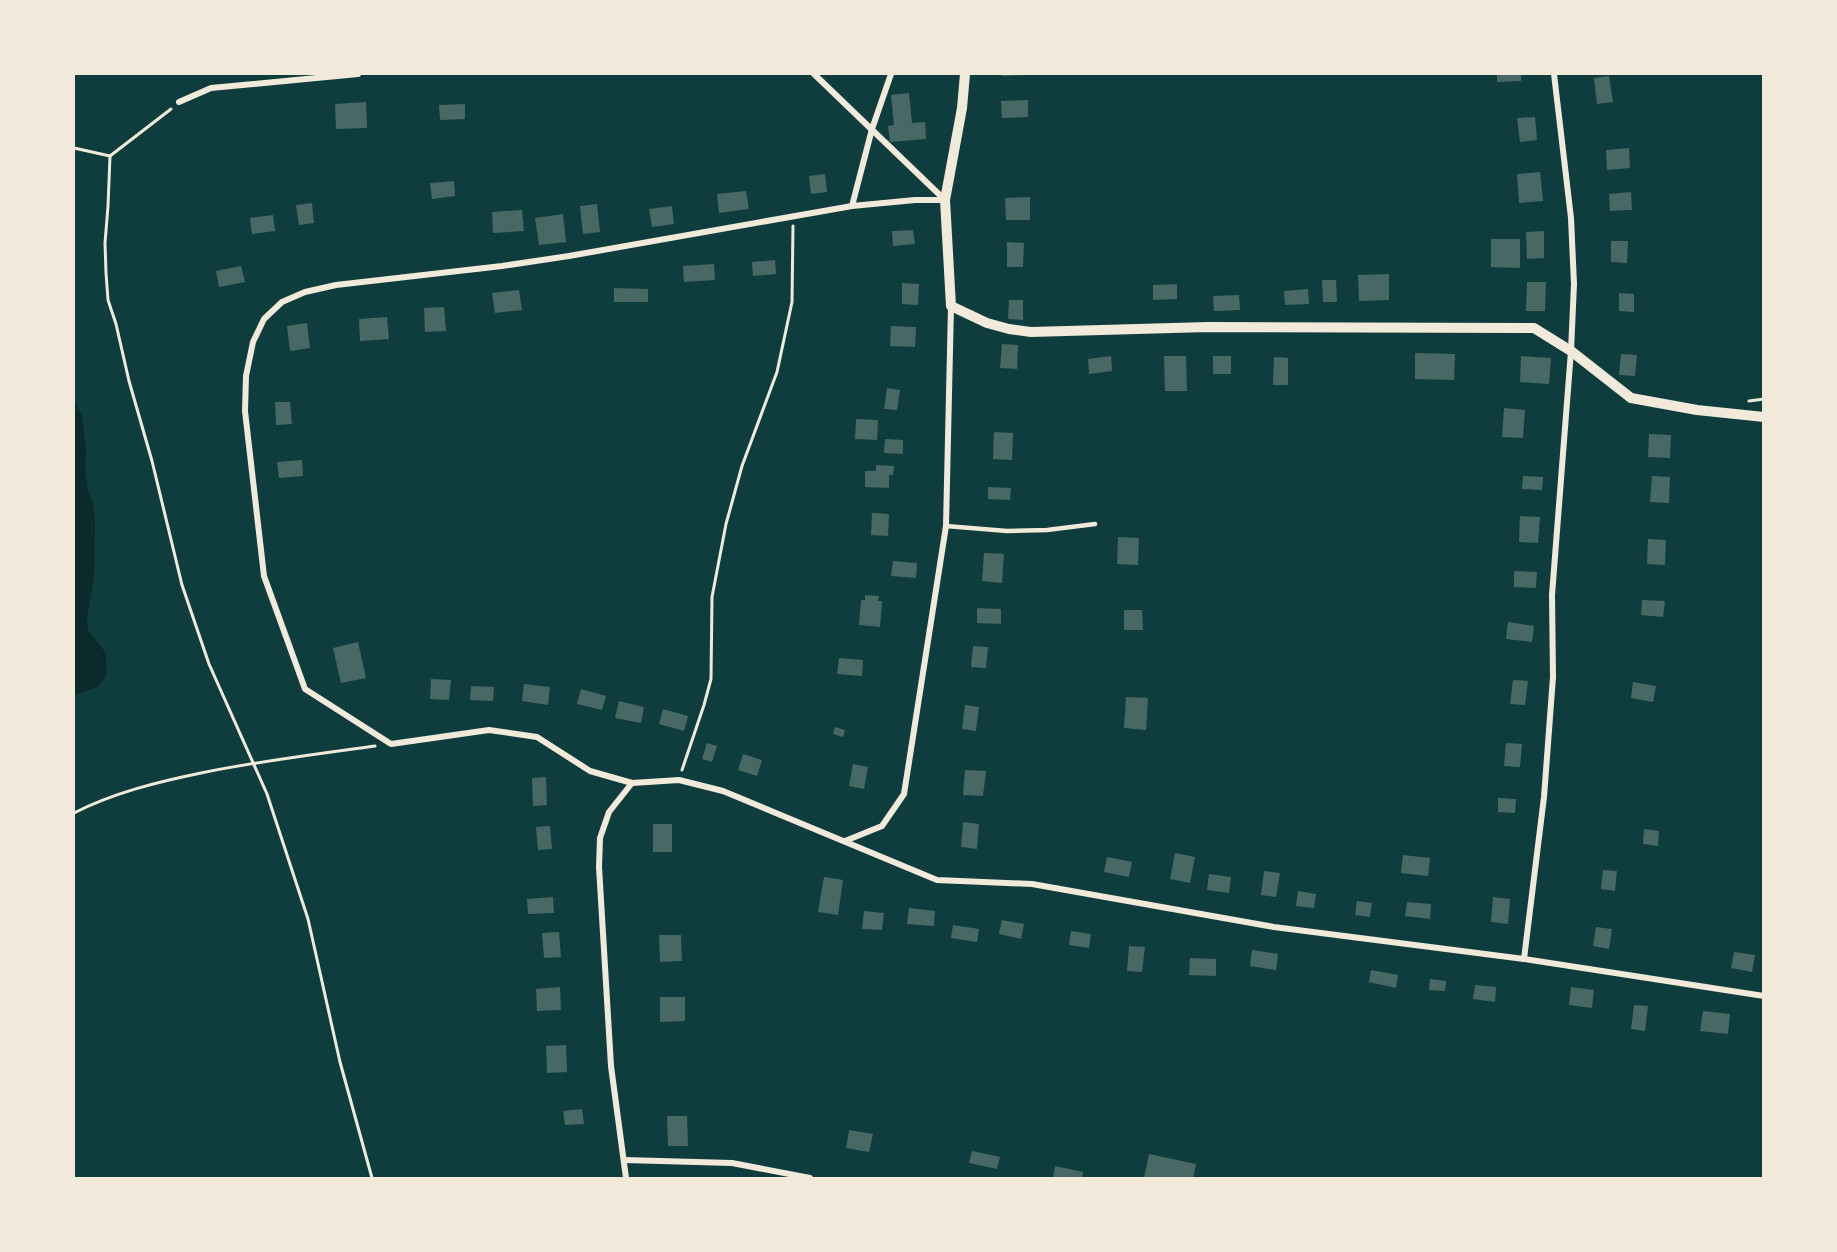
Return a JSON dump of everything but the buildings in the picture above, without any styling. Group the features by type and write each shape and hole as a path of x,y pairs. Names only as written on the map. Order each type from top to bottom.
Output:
{"street":[{"path":"179,102 211,88 358,74"},
{"path":"814,74 945,200"},
{"path":"852,206 872,129 891,74"},
{"path":"845,841 882,826 904,794 946,526 951,306 945,200 962,108 965,74"},
{"path":"1524,959 1544,797 1553,677 1552,595 1574,284 1571,218 1554,74"},
{"path":"945,200 915,200 852,206 569,256 336,285 305,292 282,302 264,319 253,342 246,376 244,411 264,576 305,689 391,744 489,730 537,737 590,771 632,783 679,780 723,791 937,880 1032,884 1274,927 1524,959 1764,996"},
{"path":"951,306 987,323 1031,332 1208,327 1534,328 1571,351 1631,398 1697,410 1764,417"},
{"path":"626,1179 610,1056 600,838 609,812 632,783"},
{"path":"624,1160 732,1163 810,1179"}],"lane":[{"path":"946,526 1007,531 1095,525"}],"path":[{"path":"179,102 110,156 105,243 108,300 152,461 182,585 209,664 267,794 308,919 340,1062 372,1179"},
{"path":"74,148 110,156"},
{"path":"679,780 711,679 712,597 726,524 741,466 777,372 792,302 793,217"},
{"path":"74,813 95,802 162,781 254,762 391,744"}],"water":[{"path":"74,400 82,416 86,450 85,470 95,523 94,578 87,619 88,630 105,652 107,671 98,687 74,695"}]}
